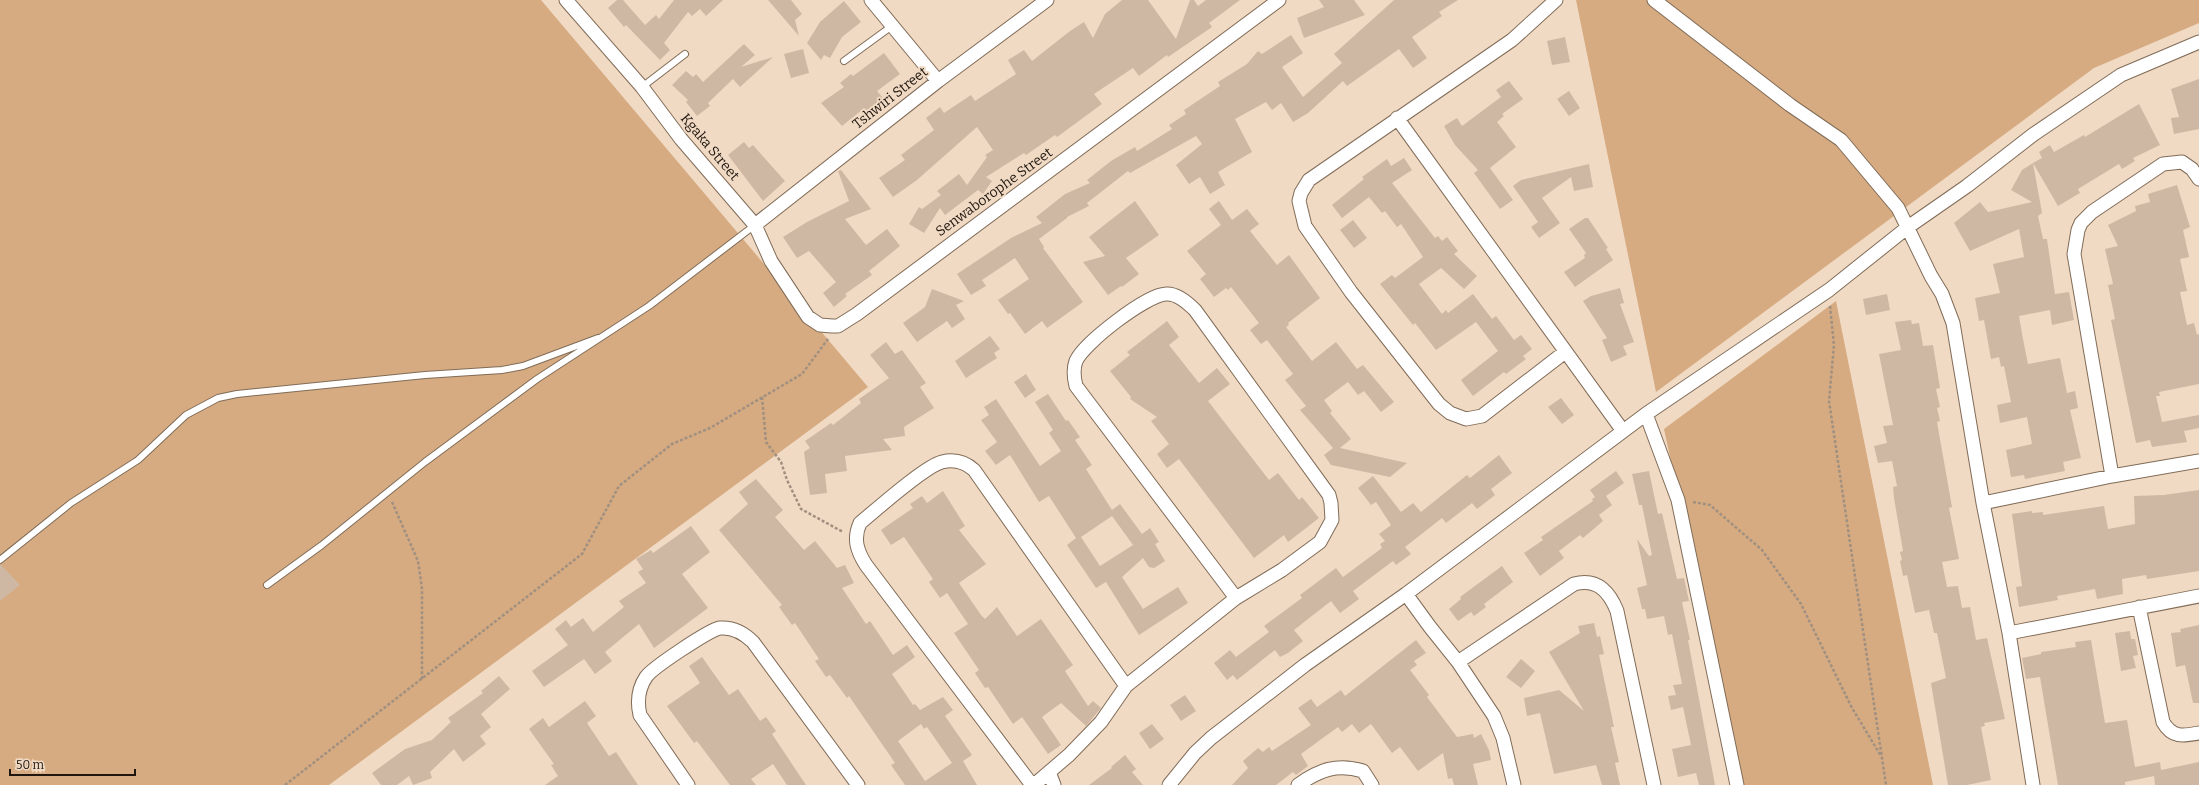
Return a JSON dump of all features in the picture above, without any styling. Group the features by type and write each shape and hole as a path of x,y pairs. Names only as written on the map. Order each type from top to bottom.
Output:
{"street":[{"path":"871,0 938,81"},
{"name":"Tshwiri Street","path":"755,225 938,81 1047,0"},
{"name":"Senwaborophe Street","path":"838,326 857,314 1279,0"},
{"path":"1556,0 1512,40 1309,180 1301,193 1300,209 1305,226 1351,292 1439,404 1460,418 1475,418 1489,412 1565,352"},
{"path":"1654,0 1790,105 1841,140 1898,208 1931,276 1942,294 1953,323 1983,503 2009,633 2033,785"},
{"name":"Kgaka Street","path":"570,1 642,86 682,139 755,225"},
{"path":"1169,785 1195,753 1210,738 1305,665 1406,594 1646,414 1829,290 1908,227 1967,186 2034,134 2121,75 2199,42"},
{"path":"1397,118 1623,431"},
{"path":"2112,476 2074,254 2075,240 2081,223 2092,212 2163,164 2182,162 2192,169 2199,179"},
{"path":"755,225 771,261 808,317 820,325 838,326"},
{"path":"1126,686 974,470 965,463 944,461 928,469 860,523 855,538 861,558 866,565 1033,785 1101,722 1126,686 1236,598 1282,570 1320,542 1332,520 1332,503 1329,495 1195,310 1184,300 1171,294 1160,295 1140,304 1100,335 1086,350 1076,361 1074,370 1076,386 1236,598"},
{"path":"1646,414 1678,500 1737,785"},
{"path":"1983,503 2112,476 2199,461"},
{"path":"1458,662 1574,584 1586,582 1600,586 1612,599 1617,611 1654,785"},
{"path":"1406,594 1458,662 1494,716 1503,738 1514,785"},
{"path":"2009,633 2199,596"},
{"path":"2139,607 2163,722 2174,734 2180,736 2199,733"},
{"path":"688,785 640,716 638,702 640,690 647,676 703,636 721,628 746,634 753,642 858,785"},
{"path":"1298,785 1322,770 1347,767 1363,771 1372,785"},
{"path":"1048,772 1054,785"}],"lane":[{"path":"844,62 892,26"},
{"path":"642,86 685,54"},
{"path":"267,585 322,545 425,462 537,379 649,306 755,225"},
{"path":"0,560 71,503 138,460 186,415 218,398 237,394 425,375 502,370 523,366 598,338"}],"path":[{"path":"1829,290 1834,345 1829,401 1886,785"},
{"path":"285,785 422,680 582,554 619,486 672,444 710,428 802,374 838,326"},
{"path":"762,397 766,442 781,462 787,480 801,509 855,538"},
{"path":"388,492 418,561 422,589 422,680"},
{"path":"1678,500 1710,505 1762,550 1801,604 1852,708 1882,758"}],"shaded area":[{"path":"0,0 541,0 868,387 329,785 0,785"},
{"path":"1576,0 2199,0 2199,23 2094,68 1656,392"},
{"path":"1836,301 1933,785 1741,785 1664,429"}],"building":[{"path":"617,0 623,0 645,25 656,15 659,19 674,0 723,0 706,16 700,9 692,16 688,12 664,43 670,50 660,60 626,25 624,27 608,8"},
{"path":"768,0 791,0 802,14 795,20 799,36"},
{"path":"1122,0 1148,0 1176,39 1190,0 1194,0 1198,6 1206,0 1240,0 1209,23 1212,27 1168,57 1167,55 1139,76 1133,68 1094,94 1102,104 1057,137 1055,135 1026,155 1024,153 986,177 992,181 983,194 978,190 945,215 940,208 924,233 909,224 919,207 922,209 941,195 937,191 959,174 967,185 987,157 985,155 993,150 977,127 917,180 893,197 879,178 905,160 901,155 934,130 926,118 940,107 944,113 971,95 975,101 1016,74 1008,60 1024,50 1032,61 1070,31 1084,22 1093,38 1105,14"},
{"path":"1319,0 1354,0 1365,15 1304,38 1297,18 1324,7"},
{"path":"1394,0 1458,0 1439,12 1442,16 1412,37 1427,58 1413,68 1399,49 1347,86 1343,81 1308,113 1293,122 1281,103 1272,110 1266,102 1235,119 1252,152 1218,172 1225,185 1210,194 1200,177 1189,184 1176,165 1202,144 1196,136 1130,173 1128,171 1087,203 1089,206 1067,217 1039,239 1044,247 1043,248 1083,302 1047,328 1042,321 1025,334 1010,313 1008,314 998,300 1029,279 1015,258 982,280 986,286 971,295 957,274 1011,238 1042,223 1036,217 1065,194 1090,183 1087,180 1111,161 1135,147 1137,151 1172,129 1169,125 1186,114 1184,110 1220,86 1218,82 1247,64 1258,51 1262,54 1291,35 1303,53 1282,67 1303,97 1342,63 1334,54"},
{"path":"844,1 861,22 842,37 830,58 824,55 821,60 807,43 820,22"},
{"path":"1565,37 1570,62 1552,65 1547,41"},
{"path":"744,44 755,55 741,67 773,57 740,87 733,79 708,103 710,106 697,116 686,102 688,100 672,85 686,71 693,77 696,74 703,82"},
{"path":"803,49 809,73 791,78 784,54"},
{"path":"884,53 900,74 877,91 883,98 865,113 862,110 842,126 821,103 844,87 840,83 851,74 853,76"},
{"path":"2199,79 2199,129 2174,134 2171,118 2179,117 2171,89"},
{"path":"1509,81 1523,99 1502,114 1504,116 1497,122 1516,147 1490,168 1513,200 1500,209 1474,173 1478,170 1455,145 1444,126 1457,118 1462,126 1501,97 1496,90"},
{"path":"1569,91 1580,108 1569,116 1557,99"},
{"path":"2139,104 2160,145 2133,158 2135,161 2122,169 2119,164 2078,189 2080,193 2058,206 2033,163 2042,158 2039,152 2050,145 2054,152 2084,135 2085,137"},
{"path":"744,142 749,148 753,145 785,181 763,201 728,155"},
{"path":"1404,158 1412,170 1392,183 1435,238 1438,236 1442,241 1447,237 1458,251 1454,254 1477,276 1464,289 1441,268 1419,284 1442,314 1446,310 1448,313 1473,294 1492,319 1496,316 1514,340 1521,335 1532,349 1523,356 1526,359 1506,374 1504,372 1473,396 1461,380 1498,351 1476,322 1436,350 1415,323 1413,325 1380,284 1392,275 1395,278 1423,257 1401,224 1397,227 1385,211 1382,213 1369,197 1342,218 1332,205 1364,179 1362,177 1387,159 1391,166"},
{"path":"2033,163 2042,213 2038,216 2043,239 2047,239 2055,294 2069,292 2074,320 2052,325 2050,310 2019,316 2028,364 2060,358 2067,393 2075,391 2078,408 2070,410 2081,458 2063,462 2065,471 2025,479 2024,475 2011,477 2006,450 2032,444 2027,417 2000,423 1997,405 2011,402 2004,366 2001,367 1999,357 1991,359 1984,320 1979,321 1975,298 2000,293 1993,264 2024,257 2019,229 1970,251 1954,223 1980,202 1988,212 2032,202 2011,190 2022,170"},
{"path":"1589,164 1593,187 1574,191 1571,177 1542,198 1560,223 1539,238 1531,227 1538,222 1513,186 1521,180"},
{"path":"841,170 871,209 845,219 866,245 887,229 900,246 869,271 872,275 845,294 847,296 834,307 823,293 836,282 809,251 797,258 783,237 807,222 849,201 838,171"},
{"path":"2177,185 2190,227 2183,230 2189,257 2180,259 2187,291 2180,292 2187,325 2194,323 2197,335 2199,334 2199,384 2159,392 2160,396 2156,396 2162,422 2199,415 2199,428 2184,431 2187,442 2152,447 2150,440 2136,443 2111,320 2115,319 2108,285 2113,284 2105,249 2118,246 2108,225 2136,211 2135,206 2150,202 2148,194"},
{"path":"1135,201 1159,235 1126,258 1139,274 1122,287 1121,286 1108,295 1083,262 1105,256 1089,237"},
{"path":"1219,201 1232,220 1247,209 1259,224 1250,231 1277,265 1289,255 1320,298 1288,323 1289,325 1286,327 1312,361 1336,342 1357,369 1363,365 1394,402 1381,412 1364,391 1358,395 1348,382 1324,400 1332,411 1330,413 1351,439 1340,448 1407,463 1390,477 1331,465 1324,455 1333,448 1300,410 1306,406 1285,380 1293,374 1267,340 1261,344 1250,330 1259,323 1231,287 1228,290 1226,288 1214,297 1200,279 1206,274 1187,251 1221,225 1209,209"},
{"path":"1585,218 1588,218 1608,248 1606,249 1613,260 1575,287 1564,272 1585,258 1584,255 1586,253 1569,229"},
{"path":"1353,220 1367,238 1354,248 1340,230"},
{"path":"1620,288 1624,303 1620,304 1634,342 1623,346 1627,355 1611,362 1602,340 1607,338 1583,301 1591,296"},
{"path":"932,289 964,301 956,305 965,319 952,328 947,321 917,342 903,323 925,307"},
{"path":"1887,294 1890,310 1866,315 1863,299"},
{"path":"1911,320 1912,324 1919,323 1923,346 1933,345 1940,388 1936,389 1940,407 1937,408 1940,421 1937,422 1952,507 1949,508 1959,559 1942,562 1947,587 1958,586 1962,608 1970,607 1976,640 1987,638 2005,719 1984,723 1985,726 1981,727 1991,780 1967,785 1948,785 1931,683 1946,678 1937,633 1934,633 1929,610 1915,613 1907,575 1903,576 1900,561 1902,560 1900,552 1903,551 1894,498 1893,487 1897,486 1892,461 1878,463 1874,446 1887,443 1883,426 1893,425 1879,354 1901,350 1895,322"},
{"path":"1167,321 1179,337 1169,345 1199,383 1217,368 1230,384 1208,401 1269,480 1278,473 1299,500 1302,497 1319,518 1288,542 1284,535 1254,558 1179,459 1167,468 1157,454 1169,444 1151,421 1157,417 1130,399 1131,397 1110,371 1130,355 1127,352"},
{"path":"990,336 1000,349 994,353 997,358 966,378 955,361"},
{"path":"886,342 895,354 902,350 926,383 920,387 934,408 904,427 905,436 883,439 892,450 845,456 847,471 825,474 827,493 810,495 804,452 810,448 805,441 831,423 833,425 861,403 859,399 889,378 870,355"},
{"path":"1026,374 1036,390 1025,398 1014,382"},
{"path":"1048,394 1066,421 1068,420 1080,437 1075,440 1092,465 1086,469 1112,510 1120,504 1142,534 1150,528 1159,542 1155,544 1165,561 1154,568 1149,567 1143,558 1122,577 1143,609 1178,587 1188,603 1139,635 1106,582 1096,588 1067,545 1076,538 1049,496 1039,502 1010,455 996,465 985,451 997,442 981,420 989,415 984,407 996,399 1040,466 1061,451 1049,433 1053,430 1035,402","holes":["1112,516 1133,545 1100,566 1081,537"]},
{"path":"1561,398 1574,415 1562,424 1548,407"},
{"path":"1499,455 1512,473 1491,489 1495,495 1477,509 1472,503 1446,523 1442,518 1405,547 1411,554 1396,565 1393,561 1353,591 1359,599 1340,613 1331,601 1294,630 1303,641 1288,653 1280,657 1275,650 1237,680 1233,675 1227,680 1214,663 1230,650 1236,657 1269,632 1264,626 1302,598 1300,595 1336,568 1343,577 1382,548 1380,544 1385,541 1379,534 1391,525 1376,502 1371,505 1358,488 1373,476 1401,512 1413,503 1421,512 1467,475 1470,478"},
{"path":"1616,471 1624,483 1606,496 1612,505 1599,515 1603,521 1583,538 1580,535 1559,551 1564,558 1540,576 1524,553 1543,540 1541,537 1593,501 1592,499 1595,497 1590,490"},
{"path":"1649,471 1658,514 1662,513 1677,579 1684,578 1689,601 1682,602 1715,785 1699,785 1696,773 1678,777 1672,749 1691,745 1683,707 1671,710 1668,696 1676,695 1673,685 1682,684 1672,634 1668,635 1664,616 1647,619 1645,609 1642,609 1637,588 1647,585 1637,539 1649,556 1652,555 1642,505 1639,505 1632,474"},
{"path":"756,479 783,510 775,517 804,550 815,541 837,568 845,565 854,583 842,588 866,624 870,621 893,655 907,645 915,657 892,674 913,705 915,704 920,710 943,697 953,710 945,716 972,755 963,761 977,785 905,785 891,765 895,763 849,696 847,698 830,675 826,677 815,661 819,659 795,623 792,625 779,607 782,605 719,530 748,504 739,492","holes":["921,724 924,729 927,727 952,763 925,781 898,741"]},
{"path":"2199,490 2199,571 2147,579 2146,575 2122,579 2123,594 2097,599 2095,589 2057,596 2058,600 2019,607 2016,587 2022,586 2012,514 2032,511 2032,513 2043,512 2043,515 2104,506 2108,529 2135,524 2134,496 2164,495"},
{"path":"943,491 965,526 959,530 986,564 959,583 981,615 985,619 997,607 1017,636 1041,619 1073,665 1065,671 1088,706 1093,701 1101,708 1086,726 1061,703 1042,717 1061,745 1048,754 1022,717 1013,724 988,687 985,688 975,673 979,670 954,633 968,624 947,593 940,598 929,582 933,579 904,537 891,545 881,530 913,508 910,504 922,496 927,503"},
{"path":"691,526 710,552 682,574 708,608 654,648 639,624 605,652 612,661 595,674 584,659 544,687 532,671 568,645 555,629 566,620 571,627 583,618 593,632 624,607 619,601 646,583 638,572 643,569 636,559 651,550 653,553"},
{"path":"0,564 20,585 0,601"},
{"path":"1502,566 1513,582 1484,604 1486,607 1474,616 1471,612 1458,621 1449,609 1461,599 1460,597"},
{"path":"1594,623 1597,637 1600,636 1604,654 1599,655 1614,727 1611,727 1619,762 1615,763 1620,785 1602,785 1596,765 1554,774 1540,713 1527,716 1524,698 1559,690 1584,711 1549,652 1580,633 1578,626"},
{"path":"2199,625 2199,703 2193,703 2185,665 2176,667 2171,633 2181,632 2180,629"},
{"path":"2130,631 2131,639 2135,639 2138,655 2133,656 2136,668 2121,671 2115,633"},
{"path":"1416,640 1426,653 1414,661 1417,665 1410,670 1429,695 1427,697 1457,737 1473,734 1474,738 1481,734 1489,750 1491,760 1473,764 1478,785 1454,785 1452,778 1448,779 1443,753 1418,771 1400,747 1392,753 1371,724 1359,733 1352,724 1342,732 1338,727 1301,754 1308,766 1296,775 1293,772 1276,785 1232,785 1248,768 1243,761 1258,748 1263,752 1269,747 1272,751 1311,725 1298,708 1311,699 1317,707 1341,690 1345,696"},
{"path":"2091,640 2105,723 2127,720 2135,767 2160,762 2161,770 2199,762 2199,785 2155,785 2154,776 2125,782 2125,785 2058,785 2040,677 2026,679 2022,658 2041,654 2041,652 2076,647 2075,642"},
{"path":"702,657 729,695 738,689 760,721 766,717 776,731 772,734 806,785 787,785 773,764 751,779 756,785 730,785 697,741 694,743 667,706 700,683 689,666"},
{"path":"1521,659 1535,671 1521,688 1506,677"},
{"path":"499,676 510,689 481,714 491,727 480,736 486,744 463,762 454,749 430,772 432,778 413,785 409,776 397,785 381,785 372,773 405,749 432,740 451,722 448,718 483,693 481,691"},
{"path":"1185,695 1196,711 1181,721 1170,705"},
{"path":"585,701 596,716 587,723 609,756 616,752 638,785 545,785 558,776 551,765 554,764 529,729 543,718 549,727"},
{"path":"1152,724 1164,739 1150,749 1139,733"},
{"path":"1125,755 1136,769 1132,772 1143,785 1089,785 1112,768 1111,767"}]}
